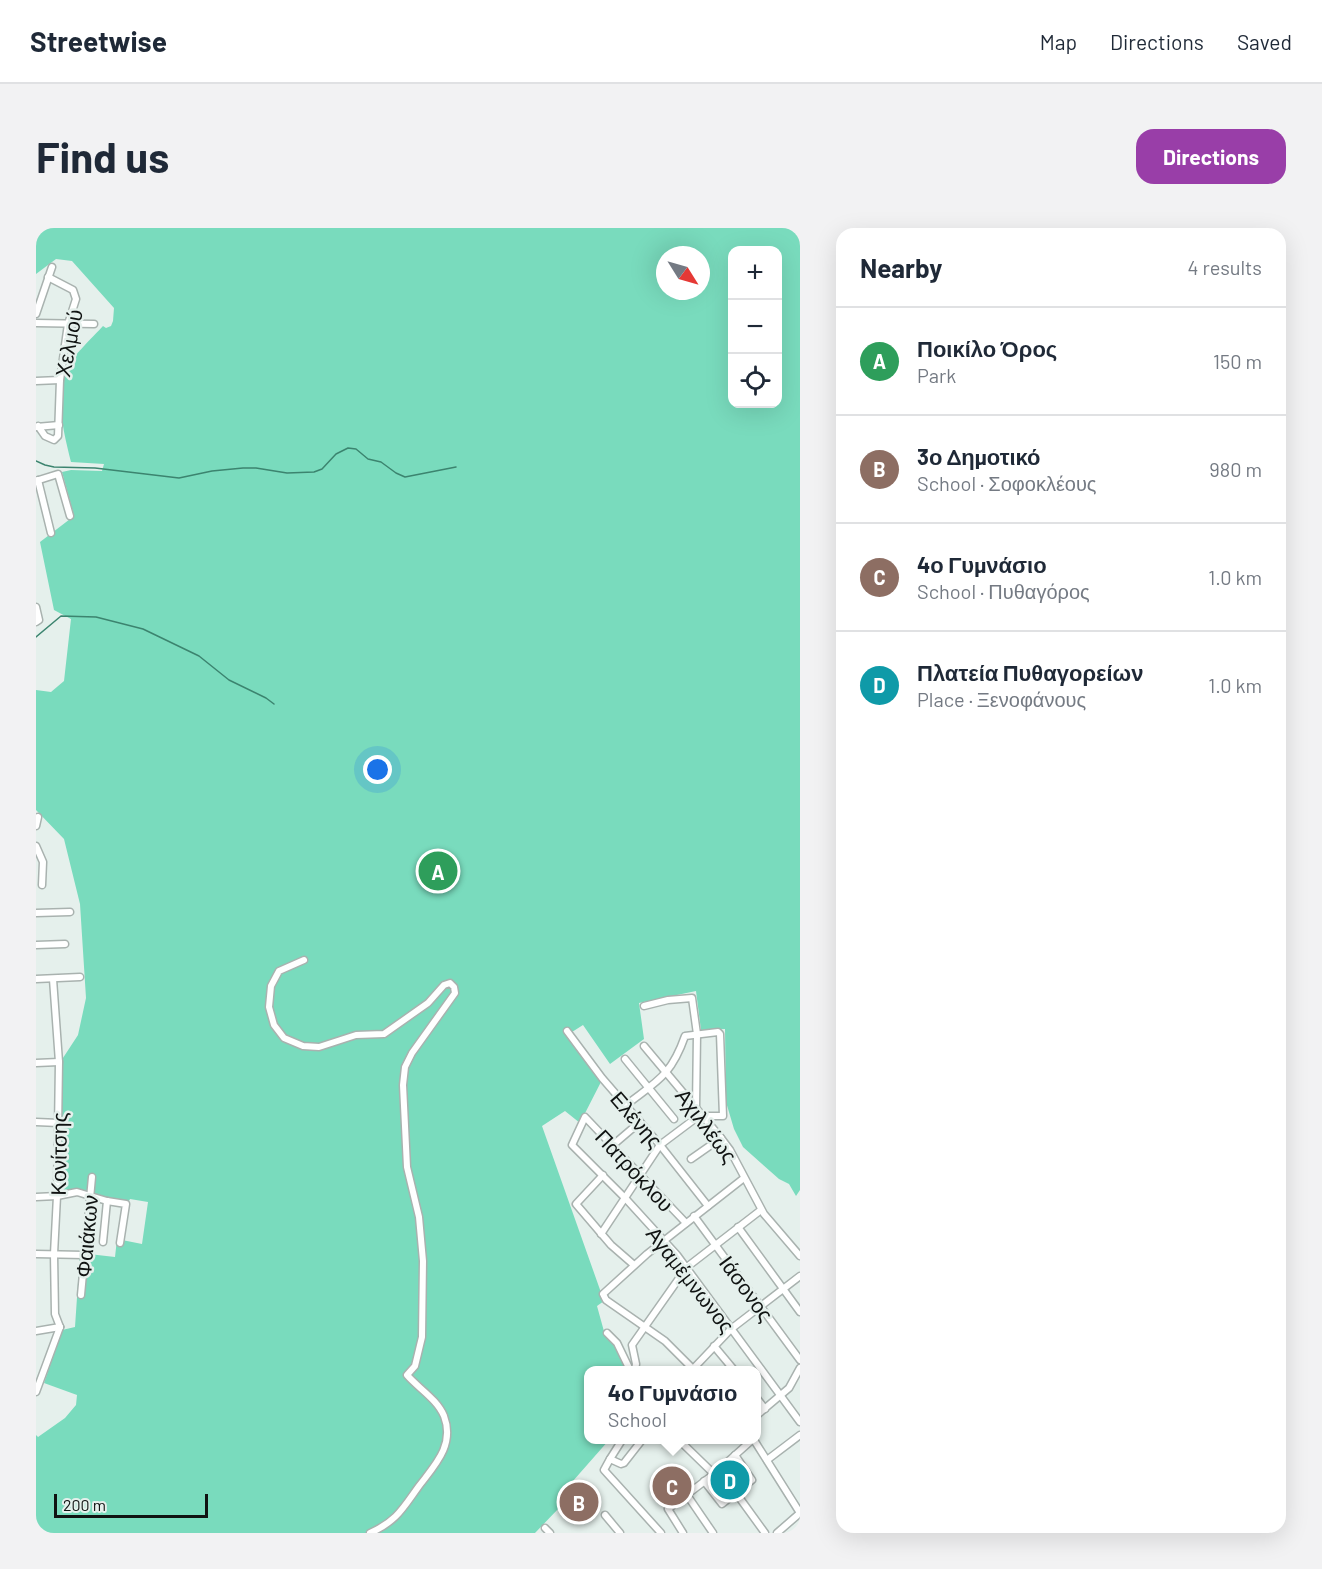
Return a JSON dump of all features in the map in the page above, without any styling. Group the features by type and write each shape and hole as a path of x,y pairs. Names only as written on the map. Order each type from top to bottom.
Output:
{"street":[{"path":"36,314 52,267"},
{"name":"Χελμού","path":"48,278 70,289 76,296 68,324 60,380 59,425"},
{"path":"36,323 94,324"},
{"path":"36,381 60,380"},
{"path":"59,425 58,436 54,440 45,436 37,426 59,425"},
{"path":"51,533 37,480 58,474 70,516"},
{"path":"36,607 39,620 36,622"},
{"path":"36,826 38,817"},
{"path":"36,846 43,862 42,885"},
{"path":"36,913 70,912"},
{"path":"36,945 64,944"},
{"path":"304,960 279,971 271,986 269,1007 274,1025 284,1038 303,1046 320,1047 356,1035 384,1034 428,1003 444,985 450,983 455,993 412,1053 405,1067 403,1085 407,1167 418,1218 423,1262 422,1337 415,1366 407,1375 435,1402 444,1416 447,1432 444,1452 405,1507 387,1526 370,1533"},
{"path":"36,979 80,977"},
{"name":"Κονίτσης","path":"53,979 59,1062 54,1254 55,1314 60,1327"},
{"path":"645,1006 668,1000 692,998 697,1034 696,1109"},
{"name":"Ελένης","path":"567,1031 602,1078 660,1145 708,1206"},
{"path":"600,1234 660,1145 702,1116 723,1116 720,1034 718,1032 685,1036 678,1058 667,1073 626,1105"},
{"name":"Αχιλλέως","path":"644,1046 721,1138 761,1210 800,1256"},
{"path":"625,1059 674,1119"},
{"path":"36,1063 59,1062"},
{"name":"Αγαμέμνωνος","path":"585,1117 572,1145 624,1197 687,1267 759,1366"},
{"name":"Πατρόκλου","path":"585,1117 686,1223"},
{"path":"36,1122 58,1123"},
{"path":"613,1145 640,1122"},
{"path":"691,1159 721,1138"},
{"path":"603,1176 576,1204 600,1234 634,1265"},
{"name":"Φαιάκων","path":"81,1295 92,1177"},
{"path":"689,1366 675,1351 645,1327 606,1300 603,1294 664,1240 744,1178"},
{"path":"36,1197 77,1192 126,1204 120,1243"},
{"path":"103,1242 107,1201"},
{"path":"636,1366 632,1345 687,1267 761,1210"},
{"name":"Ιάσονος","path":"694,1216 800,1360"},
{"path":"738,1227 800,1312"},
{"path":"36,1254 84,1255"},
{"path":"696,1366 731,1329 785,1290 800,1276"},
{"path":"36,1331 60,1327 36,1392"},
{"path":"607,1333 617,1343 628,1366"},
{"path":"714,1346 730,1366"},
{"path":"761,1412 789,1388 800,1368"},
{"name":"Αγαμέμνωνος","path":"761,1369 800,1422"},
{"path":"761,1404 765,1409"},
{"path":"768,1460 800,1435"},
{"path":"619,1444 604,1467 607,1474 624,1490 658,1532"},
{"path":"610,1459 624,1463 639,1444"},
{"path":"683,1444 714,1474"},
{"path":"683,1533 668,1509 748,1444"},
{"path":"756,1444 800,1513 777,1533"},
{"path":"704,1481 722,1504 752,1480 735,1455"},
{"path":"736,1493 765,1533"},
{"path":"687,1495 713,1533"},
{"path":"605,1515 620,1533"}],"green space":[{"path":"36,228 800,228 800,1190 796,1196 789,1184 779,1179 743,1147 734,1129 726,1102 725,1029 701,1030 696,991 639,1003 644,1039 610,1064 583,1025 572,1032 603,1078 580,1123 565,1111 542,1126 604,1301 597,1306 605,1335 615,1343 626,1366 584,1366 584,1444 605,1444 558,1498 559,1508 535,1533 36,1533 36,1435 38,1437 65,1418 76,1405 77,1395 44,1383 62,1330 75,1327 80,1253 115,1257 117,1239 142,1244 148,1202 130,1199 128,1203 77,1190 59,1194 61,1061 78,1035 86,998 80,904 64,839 36,810 36,690 51,692 64,681 71,619 54,610 40,542 74,516 62,472 102,471 104,464 71,462 62,418 60,394 65,368 103,326 106,328 111,326 114,308 72,261 56,259 36,274"}],"waterway":[{"path":"36,461 54,467 95,468 179,478 212,471 243,468 287,473 314,472 322,469 336,454 348,448 356,449 368,459 381,462 405,477 456,467"},
{"path":"36,637 61,616 96,617 143,629 199,656 229,680 274,704"}],"place":[{"name":"Ποικίλο Όρος","path":"438,871"},
{"name":"Πλατεία Πυθαγορείων","path":"730,1480"},
{"name":"4ο Γυμνάσιο","path":"672,1486"},
{"name":"3ο Δημοτικό","path":"579,1502"}]}
